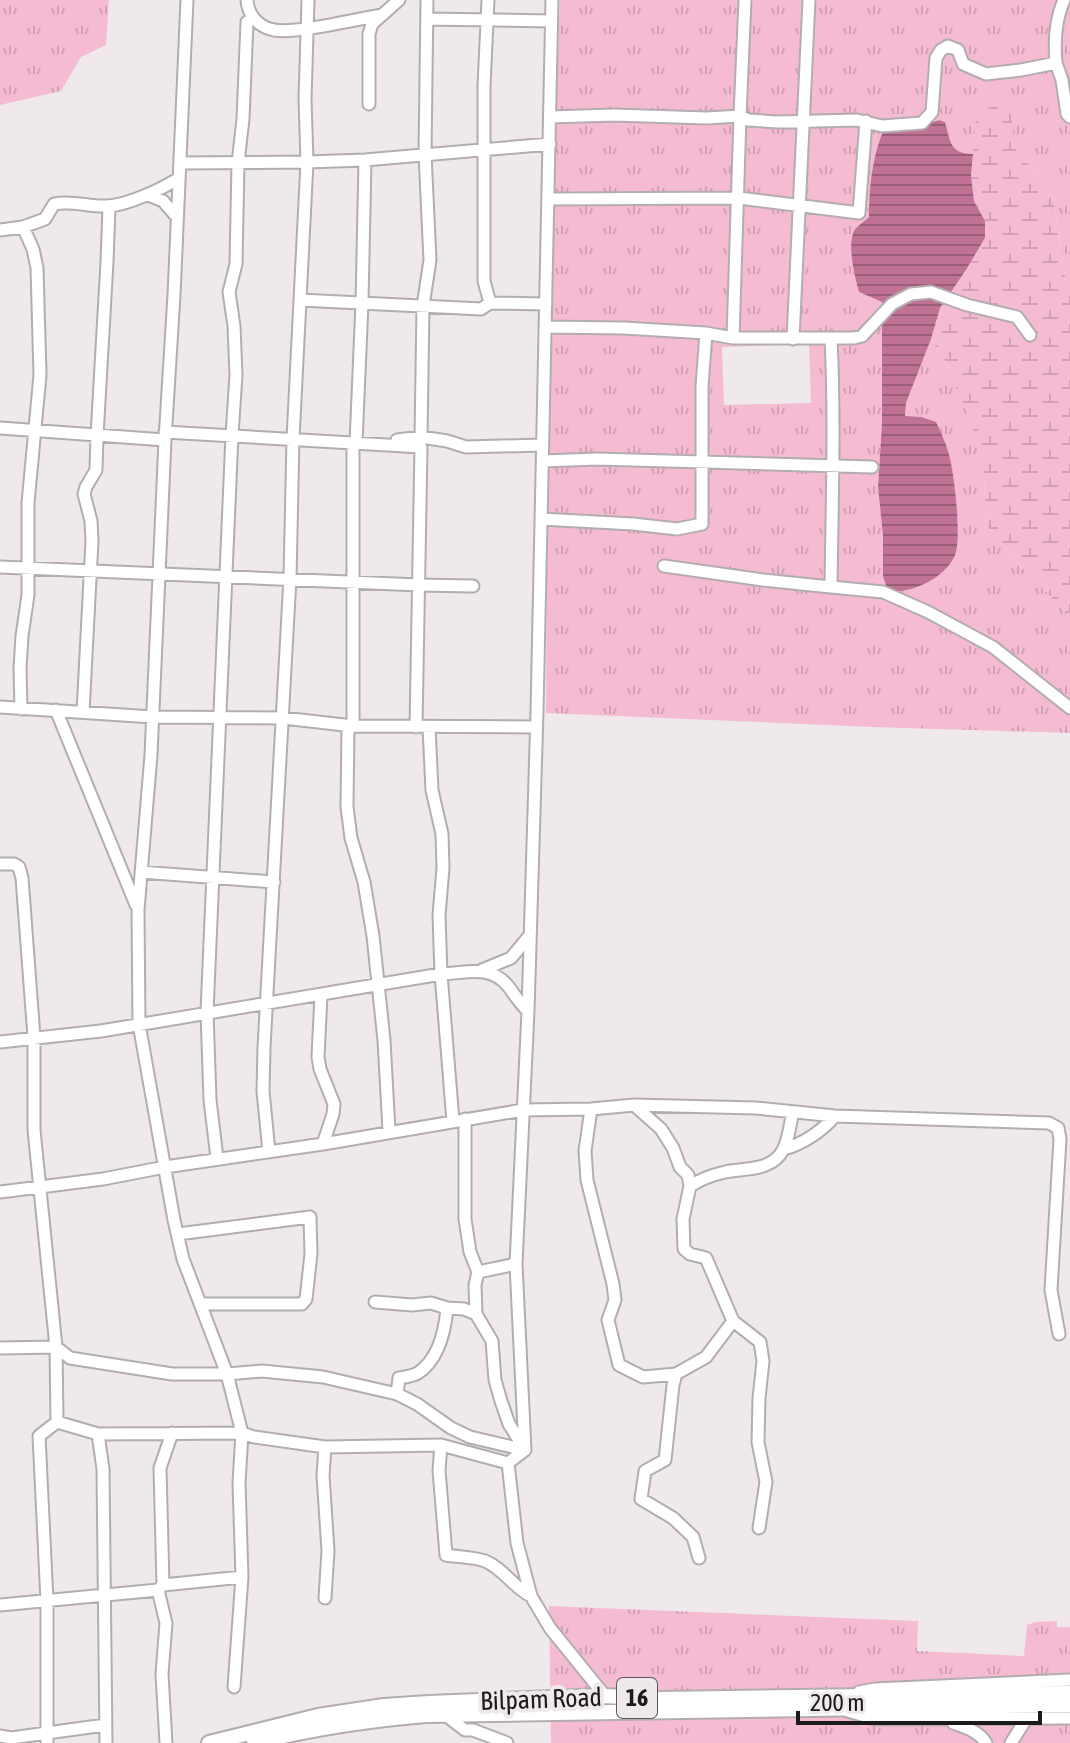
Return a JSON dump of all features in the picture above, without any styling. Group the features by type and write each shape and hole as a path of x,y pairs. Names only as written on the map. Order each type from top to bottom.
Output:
{"main road":[{"name":"Bilpam Road","path":"209,1743 306,1718 384,1706 605,1696 840,1702 1070,1693"},
{"name":"16","path":"254,1743 356,1723 444,1714 840,1702 1070,1705"}],"street":[{"path":"187,0 151,755 138,910 139,1024 183,1259 227,1374 242,1433 239,1483 242,1577 234,1687"},
{"path":"247,0 247,8 257,24 276,30 308,28 382,15"},
{"path":"269,1152 263,1091 290,578 293,439 307,162 308,0"},
{"path":"369,104 369,34 372,24 399,0"},
{"path":"421,437 423,306 430,260 425,154 427,0"},
{"path":"488,0 484,281 490,303"},
{"path":"525,1450 516,1264 528,1011 552,0"},
{"path":"733,338 745,0"},
{"path":"793,339 809,0"},
{"path":"1064,0 1057,17 1055,49 1070,117"},
{"path":"427,19 551,21"},
{"path":"217,1158 210,1100 207,1012 236,375 229,292 236,264 238,163 247,22"},
{"path":"550,117 740,116 748,120 866,121 882,126 922,123 932,112 936,58 948,46 958,50 963,64 986,74 1056,63"},
{"path":"548,199 739,198 859,213 866,121"},
{"path":"180,163 365,160 550,144"},
{"path":"365,160 347,807 351,838 364,882 379,984 389,1131"},
{"path":"0,230 23,227 45,219 54,204 109,207 147,195 179,178"},
{"path":"147,195 163,201 177,217"},
{"path":"83,712 92,541 84,494 96,470 109,207"},
{"path":"21,709 20,668 28,595 28,503 40,375 37,268 23,227"},
{"path":"545,327 624,328 706,333 733,338 854,338 862,336 892,304 911,294 931,292 967,305 1017,317 1030,335"},
{"path":"300,300 481,309 490,303 546,304"},
{"path":"541,519 677,529 702,524 702,386 706,333"},
{"path":"831,339 831,587"},
{"path":"0,428 97,436 232,435 421,447 419,585 422,727 442,834 439,915 441,974 459,1120 465,1219 470,1252 478,1272 476,1314 492,1341 495,1380 509,1424 525,1450"},
{"path":"293,439 332,437 355,446 421,437 466,447 542,445"},
{"path":"543,461 597,459 872,467"},
{"path":"664,566 883,592 993,647 1070,708"},
{"path":"0,567 473,586"},
{"path":"0,707 153,717 283,718 351,726 536,727"},
{"path":"56,710 138,910"},
{"path":"0,864 19,867 22,878 34,1037 34,1130 56,1347 57,1422"},
{"path":"141,872 274,882"},
{"path":"0,1042 101,1031 441,974 482,970 511,958 530,935"},
{"path":"482,970 505,982 528,1011"},
{"path":"321,995 318,1057 334,1104 323,1144"},
{"path":"0,1192 103,1179 523,1110 634,1105 756,1108 835,1116 1049,1123 1058,1128 1060,1139 1051,1290 1059,1334"},
{"path":"634,1105 661,1129 680,1167 688,1175 690,1186 683,1219 684,1249 706,1258 733,1321 760,1342 763,1361 758,1442 766,1482 759,1528"},
{"path":"591,1109 585,1151 586,1170 613,1284 615,1300 608,1320 619,1365 643,1377 676,1374 706,1357 733,1321"},
{"path":"690,1186 725,1172 761,1167 776,1158 784,1149 793,1112"},
{"path":"784,1149 826,1127 835,1116"},
{"path":"178,1234 310,1217 311,1254 306,1299 302,1304 201,1304"},
{"path":"478,1272 516,1264"},
{"path":"375,1302 431,1303 476,1314"},
{"path":"397,1394 399,1378 417,1374 436,1354 447,1308"},
{"path":"0,1348 56,1347 70,1358 172,1374 262,1371 323,1377 397,1394 470,1437 525,1450"},
{"path":"676,1374 665,1460 645,1471 641,1499 673,1518 693,1537 699,1558"},
{"path":"57,1422 98,1434 242,1433 325,1447 441,1445 508,1463"},
{"path":"47,1739 47,1601 39,1436 57,1422"},
{"path":"166,1743 162,1674 166,1623 161,1588 160,1468 172,1433"},
{"path":"98,1434 103,1469 106,1743"},
{"path":"441,1445 439,1470 446,1555 484,1560 531,1596"},
{"path":"325,1447 323,1475 328,1551 325,1598"},
{"path":"508,1463 525,1450"},
{"path":"508,1463 517,1543 531,1596 550,1628 605,1696"},
{"path":"0,1605 105,1596 242,1577"},
{"path":"840,1702 875,1689 1070,1680"},
{"path":"840,1702 875,1719 1070,1718"},
{"path":"444,1714 465,1730 507,1743"},
{"path":"1011,1743 1026,1719"},
{"path":"945,1720 970,1729 986,1743"},
{"path":"0,1736 47,1739 105,1725"}],"green space":[{"path":"0,0 109,0 106,45 81,57 61,91 0,105"},
{"path":"560,0 1070,0 1070,294 1053,195 1015,148 976,117 973,154 955,149 945,122 939,120 902,131 884,129 872,173 869,217 854,231 859,292 882,302 882,423 878,487 883,576 958,523 949,453 921,417 905,417 906,403 931,339 944,359 971,422 983,465 987,526 1015,560 1070,614 1070,733 546,713 548,312","holes":["809,344 811,403 724,405 722,347"]},
{"path":"1009,94 1015,148 1053,195 1070,294 1070,614 1015,560 987,526 983,465 971,423 944,359 931,339 940,308 985,238 985,221 974,201 971,175 976,117"},
{"path":"549,1606 918,1621 917,1651 1024,1656 1027,1625 1057,1621 1057,1627 1070,1627 1070,1743 551,1743"}],"shaded area":[{"path":"939,120 945,122 955,149 973,154 971,175 974,201 985,221 985,238 940,308 906,403 905,416 936,422 945,444 955,487 957,546 950,564 935,578 907,590 888,592 883,576 878,487 882,423 882,302 859,292 851,245 855,229 869,217 872,172 884,129 902,131"}]}
